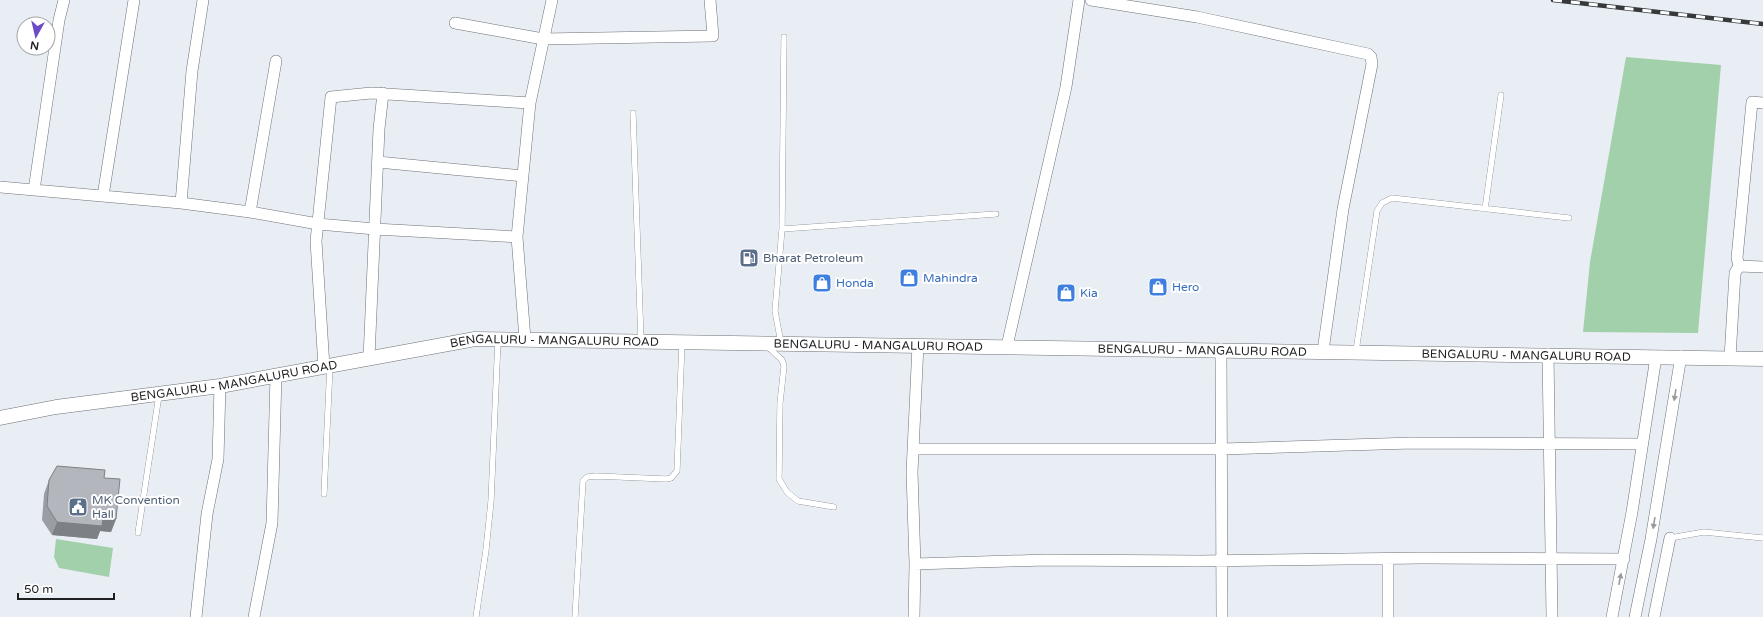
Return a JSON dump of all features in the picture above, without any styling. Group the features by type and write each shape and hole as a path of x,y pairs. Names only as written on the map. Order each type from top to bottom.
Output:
{"street":[{"path":"34,190 59,20 64,0"},
{"path":"103,196 134,0"},
{"path":"181,203 192,71 203,0"},
{"path":"525,339 517,237 530,103 552,0"},
{"path":"456,23 543,39 713,36 710,0"},
{"path":"1007,346 1066,87 1079,0"},
{"path":"1091,0 1197,17 1368,54 1371,57 1372,64 1343,209 1323,351"},
{"path":"250,212 276,61"},
{"path":"327,366 316,241 330,98 333,96 371,92 530,103"},
{"path":"369,358 378,162 383,93"},
{"path":"1730,358 1735,273 1739,266 1738,258 1752,102 1763,103"},
{"path":"378,162 523,176"},
{"path":"0,187 181,203 250,212 318,224 375,229 517,237"},
{"path":"1739,266 1763,267"},
{"name":"BENGALURU - MANGALURU ROAD","path":"0,418 56,407 220,386 475,338 1763,358"},
{"path":"914,617 915,564 912,472 918,345"},
{"path":"1221,349 1222,617"},
{"path":"1548,354 1552,617"},
{"path":"1635,617 1651,539 1681,356"},
{"path":"1612,617 1624,559 1656,357"},
{"path":"254,617 272,523 276,375"},
{"path":"196,617 207,514 218,459 220,386"},
{"path":"914,449 1222,449 1412,443 1642,444"},
{"path":"1654,617 1670,538"},
{"path":"915,564 1044,560 1222,561 1388,558 1624,559"},
{"path":"1388,558 1388,617"}],"lane":[{"path":"781,343 775,311 782,229 784,37"},
{"path":"1485,209 1501,95"},
{"path":"634,113 641,341"},
{"path":"1356,351 1377,211 1382,203 1392,198 1569,218"},
{"path":"782,229 996,214"},
{"path":"476,617 486,550 490,501 498,339"},
{"path":"575,617 584,481 587,477 596,476 666,479 671,478 677,471 682,342"},
{"path":"763,343 782,360 784,366 780,403 780,479 787,492 798,501 834,507"},
{"path":"324,494 327,366"},
{"path":"138,533 159,394"},
{"path":"1670,538 1704,532 1763,538"}],"green space":[{"path":"1626,57 1721,65 1698,333 1583,332 1590,262"},
{"path":"56,539 113,548 109,577 59,568 54,557"}],"building":[{"name":"MK Convention Hall","path":"57,466 105,470 104,478 120,479 116,519 103,518 102,526 57,522 47,506 49,480"}],"railway":[{"path":"1553,0 1763,24"}],"place":[{"name":"Bharat Petroleum","path":"749,258"},
{"name":"Mahindra","path":"909,278"},
{"name":"Honda","path":"822,283"},
{"name":"Hero","path":"1158,287"},
{"name":"Kia","path":"1066,293"},
{"name":"MK Convention Hall","path":"78,507"}]}
